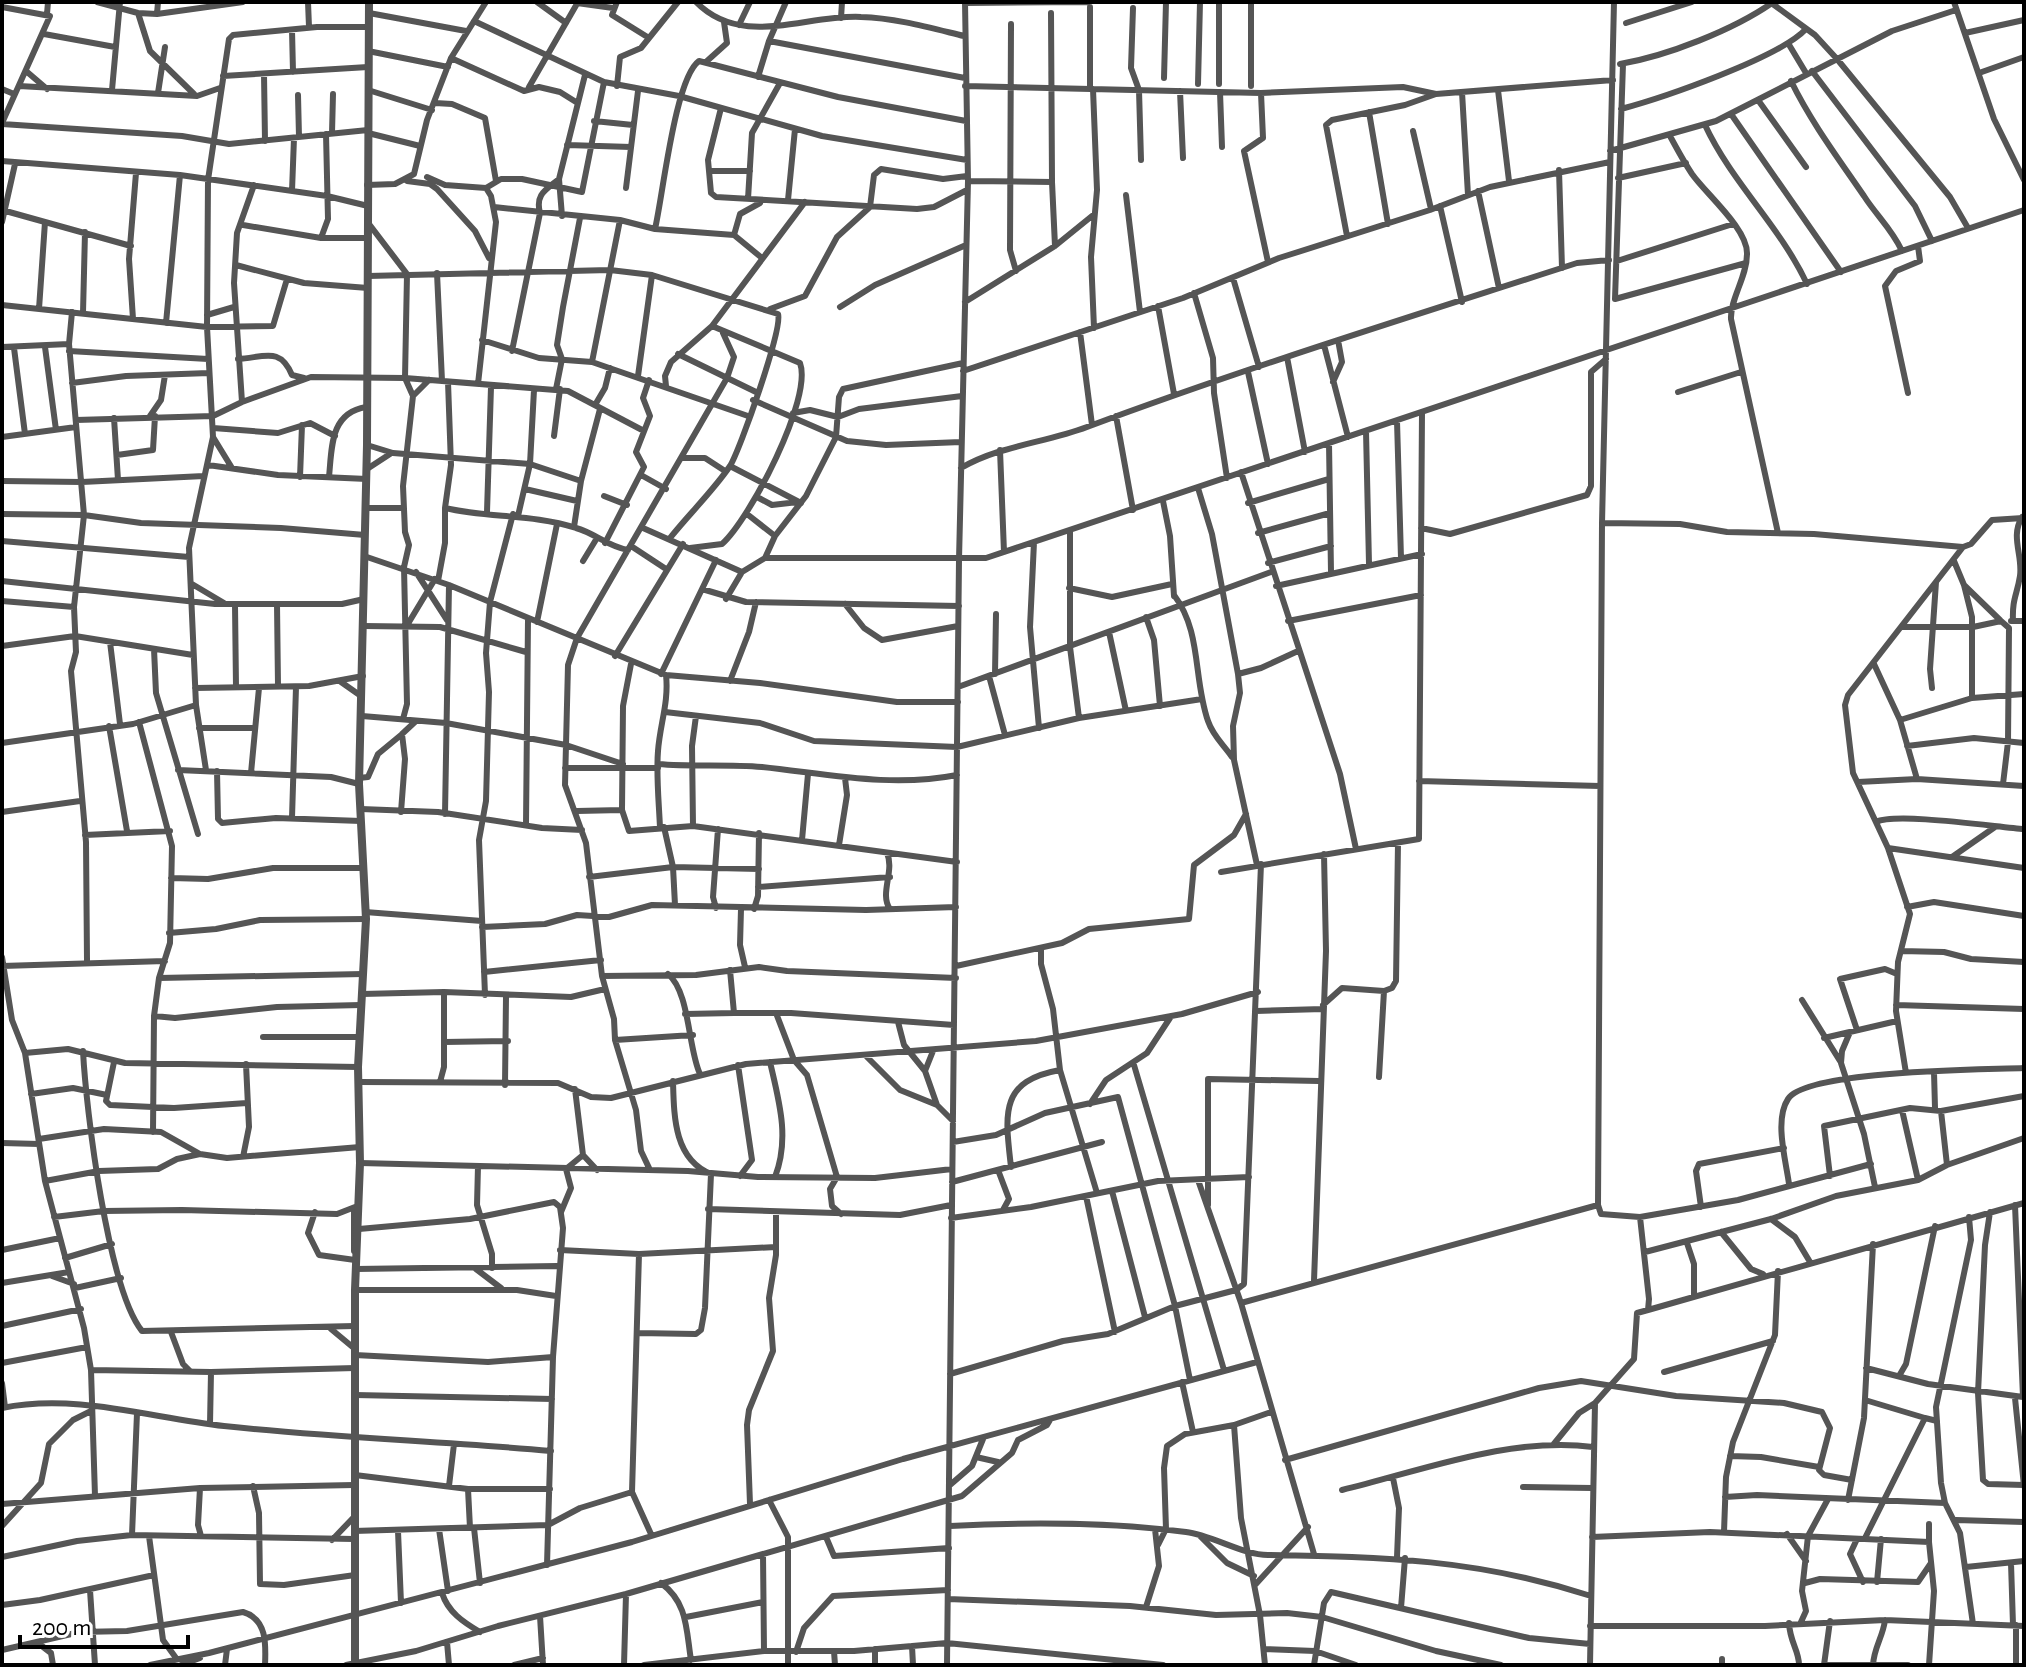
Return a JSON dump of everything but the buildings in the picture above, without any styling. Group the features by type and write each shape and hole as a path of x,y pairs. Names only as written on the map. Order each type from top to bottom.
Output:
{"street":[{"path":"48,2 47,14 50,18 44,34 2,124 212,140 229,144 368,132 420,146"},
{"path":"97,2 154,14 243,2"},
{"path":"142,26 154,14 158,2"},
{"path":"308,2 309,27"},
{"path":"355,1230 360,1195 358,1067 366,915 359,781 367,474 365,375 369,2"},
{"path":"407,181 418,162 420,146 451,58 486,2"},
{"path":"537,2 566,23"},
{"path":"617,86 620,57 641,48 678,2"},
{"path":"739,25 750,2"},
{"path":"758,77 786,2"},
{"path":"841,18 842,2"},
{"path":"1164,78 1166,2"},
{"path":"1198,84 1200,2"},
{"path":"1219,2 1222,147"},
{"path":"1251,2 1251,86"},
{"path":"1613,260 1610,151 1614,2"},
{"path":"1626,23 1692,2"},
{"path":"451,58 524,91 577,3 615,5 612,15 649,38"},
{"path":"947,1665 958,626 968,178 965,3 1089,5 1097,190 1092,216 1094,328"},
{"path":"1613,65 1738,23 1771,3 1806,29 1837,59 1945,190 1968,228"},
{"path":"700,4 724,22 739,25 777,25 863,17 964,36"},
{"path":"112,90 120,5"},
{"path":"1610,151 1705,125 1892,31 1955,6 1994,119 2024,180"},
{"path":"2,7 47,14"},
{"path":"1133,8 1131,68 1139,90 1141,160"},
{"path":"138,13 145,42 197,96"},
{"path":"369,13 466,31"},
{"path":"1051,13 1055,246"},
{"path":"1965,33 2024,20"},
{"path":"474,21 585,75 617,86 679,96 795,129 967,160"},
{"path":"707,61 727,43 724,22"},
{"path":"1011,24 1010,250 1016,271"},
{"path":"206,770 196,705 189,557 192,525 213,437 207,327 208,180 230,36 309,27 368,27"},
{"path":"1621,109 1704,82 1788,43 1806,29"},
{"path":"292,30 293,72"},
{"path":"44,34 115,47"},
{"path":"769,41 965,82 1011,88 1180,91 1219,88 1261,93 1393,87 1436,94"},
{"path":"1788,43 1915,206 1932,241"},
{"path":"158,93 165,47"},
{"path":"368,51 448,67"},
{"path":"1979,73 2024,57"},
{"path":"655,229 679,96 690,68 699,61 780,83 966,121"},
{"path":"1623,64 1606,355 1602,523 1598,1205 1601,1214 1608,1217 1640,1217 1738,1200 1871,1164"},
{"path":"223,76 368,67"},
{"path":"26,71 47,89"},
{"path":"264,74 265,141"},
{"path":"562,216 557,183 585,75"},
{"path":"1347,236 1326,125 1332,120 1436,94 1613,80"},
{"path":"1791,81 1816,128 1852,174 1866,199 1887,223 1902,251"},
{"path":"367,185 428,180 445,185 486,188 498,180 557,183 583,191 594,121 604,82"},
{"path":"748,199 752,133 780,83"},
{"path":"19,86 197,96 220,88"},
{"path":"529,87 560,92 576,102"},
{"path":"2,89 14,94"},
{"path":"368,90 433,106 452,104 485,118 498,180"},
{"path":"1498,90 1509,181"},
{"path":"626,188 638,91"},
{"path":"1180,91 1183,158"},
{"path":"1462,92 1468,195"},
{"path":"1261,93 1263,138 1244,151 1268,262"},
{"path":"321,238 327,222 333,94"},
{"path":"207,95 218,103"},
{"path":"292,191 298,95"},
{"path":"1758,100 1806,167"},
{"path":"721,108 708,160 713,196 761,202 788,200 926,209 967,190"},
{"path":"1369,112 1388,224"},
{"path":"1731,114 1841,272"},
{"path":"594,121 633,125"},
{"path":"1705,125 1737,179 1783,239 1807,284"},
{"path":"788,200 795,129"},
{"path":"1413,131 1431,209"},
{"path":"1670,136 1746,246 1746,263 1738,297 1731,310 1741,372 1778,533"},
{"path":"567,145 631,147"},
{"path":"2,161 180,175 327,196 368,206"},
{"path":"418,162 428,180 475,231 489,258"},
{"path":"765,558 775,536 800,502 836,437 839,397 849,386 963,367 1094,328 1194,293 1268,262 1509,181 1610,162"},
{"path":"1618,178 1686,163"},
{"path":"2,222 15,164"},
{"path":"767,309 781,308 805,296 837,237 870,207 874,175 881,169 943,179 1052,182"},
{"path":"1559,170 1562,268"},
{"path":"709,171 750,171"},
{"path":"133,319 131,246 136,173"},
{"path":"166,323 180,175"},
{"path":"512,351 540,213 541,193 557,183"},
{"path":"242,402 234,307 237,233 243,225 254,185"},
{"path":"478,384 489,258 496,222 486,188"},
{"path":"1478,191 1499,288"},
{"path":"1126,195 1140,312"},
{"path":"734,235 740,214 761,202"},
{"path":"666,386 665,376 678,354 712,326 805,202"},
{"path":"1440,206 1462,302"},
{"path":"494,207 620,220 655,229 734,235 762,258"},
{"path":"726,599 742,572 765,558 959,560 1004,552 1422,412 1606,355 2024,210"},
{"path":"3,211 131,246"},
{"path":"965,302 1055,246 1092,216"},
{"path":"554,436 562,359 557,345 580,218"},
{"path":"592,362 620,220"},
{"path":"39,309 45,222"},
{"path":"369,224 407,274 405,378 413,396 405,454 403,508 409,542 404,567 407,704 403,719"},
{"path":"961,468 1000,450 1092,425 1174,394 1562,268 1613,260 1733,224"},
{"path":"243,225 321,238 368,238"},
{"path":"83,313 85,232"},
{"path":"840,307 875,285 966,245"},
{"path":"1908,393 1885,286 1896,271 1920,261 1918,246"},
{"path":"1611,300 1746,263"},
{"path":"236,265 287,279 368,288"},
{"path":"368,276 569,268 610,270 652,275 767,309 780,318 772,351 727,468 672,539"},
{"path":"406,627 437,580 445,543 450,456 437,273"},
{"path":"638,376 652,275"},
{"path":"1233,278 1259,367"},
{"path":"2,305 207,327 275,325 287,279"},
{"path":"1194,293 1213,358 1214,393 1227,478"},
{"path":"1158,306 1174,394"},
{"path":"207,315 234,307"},
{"path":"72,312 69,348 84,515 71,671 79,734 80,801 85,835 87,961"},
{"path":"615,656 677,553 687,546 714,547 725,542 747,514 765,483 803,379 800,363 712,326"},
{"path":"1080,332 1092,425"},
{"path":"646,1169 602,976 582,830 577,811 569,798 565,768 568,665 577,638 684,458 727,378 734,357 723,333"},
{"path":"482,340 512,351 592,362 748,416"},
{"path":"1333,382 1342,362 1338,340"},
{"path":"1324,345 1348,437"},
{"path":"2,347 69,348 208,359"},
{"path":"45,347 56,430"},
{"path":"14,348 25,434"},
{"path":"678,354 847,441 886,445 961,442"},
{"path":"1421,528 1450,534 1587,495 1591,486 1591,372 1606,355"},
{"path":"238,359 280,356 288,361 292,375 304,378 365,375 491,387 558,389 584,397 644,431"},
{"path":"1287,357 1305,452"},
{"path":"574,527 581,481 610,368"},
{"path":"1248,372 1268,464"},
{"path":"1678,392 1741,372"},
{"path":"72,383 209,373"},
{"path":"117,455 153,450 152,416 161,400 165,375"},
{"path":"605,543 641,475 644,462 636,452 650,414 643,398 652,381 665,376"},
{"path":"2,437 114,418 213,416 304,378"},
{"path":"413,396 429,380"},
{"path":"487,512 491,387"},
{"path":"485,995 479,840 483,820 487,730 487,638 490,602 530,464 534,390"},
{"path":"798,395 810,410"},
{"path":"792,414 810,410 838,417 859,409 962,396"},
{"path":"329,477 335,436 344,416 366,407"},
{"path":"1221,872 1419,839 1422,412"},
{"path":"1116,416 1133,510"},
{"path":"114,418 118,480"},
{"path":"1397,421 1401,558"},
{"path":"213,428 278,433 314,424 335,436"},
{"path":"300,477 302,425"},
{"path":"1366,431 1369,564"},
{"path":"213,437 232,468"},
{"path":"1329,443 1331,572"},
{"path":"367,445 393,453 530,464 581,481"},
{"path":"1000,450 1004,552"},
{"path":"961,451 978,458"},
{"path":"367,474 375,460 393,453"},
{"path":"684,458 705,458 765,483 800,502"},
{"path":"208,465 300,477 367,474"},
{"path":"1241,472 1248,503 1340,774 1356,849"},
{"path":"641,475 666,489"},
{"path":"3,479 82,482 204,476"},
{"path":"1248,503 1329,479"},
{"path":"950,1374 1063,1341 1115,1332 1175,1306 1236,1290 1246,1280 1258,992 1259,864 1234,760 1233,726 1239,706 1238,674 1212,534 1198,488"},
{"path":"525,489 577,501"},
{"path":"604,496 627,505"},
{"path":"757,497 772,505 800,502"},
{"path":"1163,501 1170,536 1174,595 1171,607"},
{"path":"366,508 403,508"},
{"path":"445,508 515,515 574,527 605,543 629,548 666,569"},
{"path":"1258,533 1330,513"},
{"path":"2,514 84,515 365,535"},
{"path":"747,514 775,536"},
{"path":"1602,523 1680,524 1727,532 1963,547 1971,544 1992,520 2023,518"},
{"path":"2013,621 2012,598 2020,572 2015,529 2023,518"},
{"path":"537,622 557,524"},
{"path":"643,528 742,572"},
{"path":"1070,531 1070,647 1079,718"},
{"path":"583,561 597,538"},
{"path":"672,539 677,553"},
{"path":"2,541 189,557"},
{"path":"1034,542 1032,661 1039,728"},
{"path":"1268,563 1331,546"},
{"path":"675,905 673,867 662,828 658,766 661,724 665,712 664,675 702,589 714,547"},
{"path":"1906,1073 1896,1005 1897,974 1909,924 1907,907 1888,848 1851,766 1845,705 1848,695 1963,547"},
{"path":"1276,586 1422,554"},
{"path":"364,556 437,580 577,638 631,664 664,675 897,702 958,702"},
{"path":"1954,561 1964,585 1973,627 1972,698"},
{"path":"416,572 447,620"},
{"path":"958,687 1271,572"},
{"path":"2,581 137,598 231,604 342,604 365,599"},
{"path":"1932,688 1936,582"},
{"path":"192,584 231,604"},
{"path":"1069,588 1112,597 1172,584"},
{"path":"445,814 449,585"},
{"path":"1964,585 2011,635 2008,742 2003,784"},
{"path":"702,589 726,599 756,602 850,607 959,606"},
{"path":"1174,595 1191,624 1202,699 1212,731 1234,760"},
{"path":"1288,621 1421,595"},
{"path":"2,601 74,607"},
{"path":"730,681 749,632 756,602"},
{"path":"231,604 236,687"},
{"path":"277,604 278,686"},
{"path":"850,607 864,628 882,640 958,626"},
{"path":"996,614 992,675 1005,735"},
{"path":"1146,617 1154,640 1160,706"},
{"path":"526,825 529,785 528,619"},
{"path":"1903,627 1973,627 2001,621 2024,621"},
{"path":"364,626 446,628 526,652"},
{"path":"1109,632 1126,711"},
{"path":"2,646 75,636 193,655"},
{"path":"110,642 120,724"},
{"path":"154,649 155,688 198,834"},
{"path":"1238,674 1261,668 1298,651"},
{"path":"1054,652 1072,665"},
{"path":"631,664 623,706 622,810 629,831 693,826 839,845 891,856 957,862"},
{"path":"1874,664 1900,720 1917,779"},
{"path":"195,688 296,687 363,676"},
{"path":"341,682 363,697"},
{"path":"292,818 296,687"},
{"path":"251,773 259,688"},
{"path":"1900,720 1972,698 2024,694"},
{"path":"665,712 760,723 814,741 957,747 1079,718 1202,699"},
{"path":"2,743 79,734 139,722 196,705"},
{"path":"362,716 446,723 566,745 623,766"},
{"path":"693,826 695,767 692,746 696,716"},
{"path":"178,770 359,781 368,777 378,754 416,721"},
{"path":"139,722 170,831 170,943 159,978 154,1016 153,1132"},
{"path":"109,726 127,831"},
{"path":"199,728 254,728"},
{"path":"401,812 405,759 402,734"},
{"path":"1907,746 1974,738 2024,743"},
{"path":"565,758 581,768"},
{"path":"565,768 763,767 845,778 907,782 957,775"},
{"path":"217,771 219,821 292,818 361,821"},
{"path":"802,840 808,774"},
{"path":"839,845 847,795 845,778"},
{"path":"1858,782 1917,779 2024,786"},
{"path":"1419,781 1600,786"},
{"path":"2,812 80,801"},
{"path":"361,809 445,814 582,830"},
{"path":"577,811 622,810"},
{"path":"956,966 1062,943 1089,929 1189,919 1194,865 1234,835 1246,814"},
{"path":"1876,822 1889,818 2024,829"},
{"path":"1952,857 1996,826"},
{"path":"716,908 713,897 718,829"},
{"path":"85,835 170,831"},
{"path":"754,909 758,887 759,833"},
{"path":"1256,1011 1323,1007 1342,988 1384,991 1392,988 1396,981 1398,843"},
{"path":"1888,848 2024,868"},
{"path":"1314,1281 1323,1007 1324,854"},
{"path":"890,909 885,900 891,856"},
{"path":"589,877 673,867 759,869"},
{"path":"171,878 208,879 273,868 363,868"},
{"path":"758,887 887,881"},
{"path":"1907,907 1934,902 2024,916"},
{"path":"169,933 216,929 260,920 366,915 482,924 545,924 577,915 594,918 652,905 741,909 956,907"},
{"path":"741,909 740,945 745,967"},
{"path":"1041,948 1041,964 1053,1009 1060,1070 1097,1193"},
{"path":"1901,951 1944,952 1971,959 2024,962"},
{"path":"2,957 12,1020 25,1053 45,1181 81,1309 91,1370 95,1496"},
{"path":"484,972 601,960"},
{"path":"2,966 165,961"},
{"path":"602,976 745,967 956,978"},
{"path":"1841,1063 1842,1051 1853,1031 1840,979 1885,969 1897,974"},
{"path":"730,970 734,1013"},
{"path":"159,978 363,974"},
{"path":"668,974 675,981 693,1035 692,1056 700,1074"},
{"path":"591,995 605,989"},
{"path":"1379,1077 1384,991"},
{"path":"440,1082 444,1067 444,992"},
{"path":"359,1082 558,1083 599,1098 629,1094 738,1065 933,1051 1054,1038 1171,1017 1258,992"},
{"path":"362,994 591,995 608,1000"},
{"path":"505,1085 508,1041 506,997"},
{"path":"1802,1000 1841,1063 1860,1119 1875,1187"},
{"path":"154,1016 175,1018 277,1007 361,1005"},
{"path":"1896,1005 2024,1009"},
{"path":"685,1014 776,1013 954,1025"},
{"path":"776,1013 794,1060 807,1075 837,1177 830,1189 832,1206 841,1214"},
{"path":"1090,1104 1106,1080 1134,1065 1147,1053 1171,1017"},
{"path":"1824,1038 1897,1021"},
{"path":"898,1022 908,1052 925,1071 937,1105"},
{"path":"615,1040 693,1035"},
{"path":"263,1037 360,1037"},
{"path":"444,1042 508,1041"},
{"path":"25,1053 59,1049 83,1051 114,1062 152,1065 358,1067"},
{"path":"83,1051 85,1091 104,1211 130,1311 142,1331 331,1329 355,1326"},
{"path":"925,1071 933,1051"},
{"path":"864,1056 874,1062 900,1090 937,1105 953,1121"},
{"path":"114,1062 107,1095 110,1105 247,1103"},
{"path":"770,1062 783,1126 783,1157 775,1177"},
{"path":"243,1157 247,1146 246,1064"},
{"path":"738,1065 752,1160 739,1176"},
{"path":"1134,1065 1224,1370"},
{"path":"1789,1184 1784,1148 1784,1111 1792,1094 1808,1084 1906,1073 2024,1068"},
{"path":"1011,1167 1008,1111 1017,1088 1031,1076 1060,1070"},
{"path":"1934,1072 1947,1165"},
{"path":"1208,1205 1207,1081 1218,1077 1319,1081"},
{"path":"673,1081 684,1153 696,1168 711,1174"},
{"path":"31,1094 62,1088 107,1095"},
{"path":"575,1089 583,1155 597,1170"},
{"path":"1830,1176 1824,1126 1902,1110 1938,1110 2024,1096"},
{"path":"953,1142 996,1135 1045,1113 1119,1099 1175,1306 1193,1432"},
{"path":"1902,1110 1918,1180"},
{"path":"2,1143 39,1141 92,1131 153,1132 165,1133 200,1154"},
{"path":"1645,1252 1687,1243 1875,1187 1918,1180 1947,1165 2024,1138"},
{"path":"176,1140 177,1159"},
{"path":"952,1182 1102,1142"},
{"path":"247,1146 253,1156"},
{"path":"45,1181 99,1171 158,1169 177,1159 200,1154 243,1157 360,1147"},
{"path":"1701,1207 1696,1171 1699,1164 1784,1148"},
{"path":"566,1169 583,1155"},
{"path":"360,1163 646,1169 775,1177 875,1178 952,1169"},
{"path":"478,1166 477,1205 492,1254 492,1268"},
{"path":"561,1212 571,1188 566,1169"},
{"path":"998,1170 1009,1199 1003,1211"},
{"path":"637,1333 698,1333 705,1308 711,1174"},
{"path":"951,1218 1141,1184 1249,1177"},
{"path":"1198,1180 1241,1303 1314,1554"},
{"path":"1112,1191 1145,1317"},
{"path":"360,1195 355,1207 356,1613 352,1664 626,1594 965,1494 998,1462 1012,1453 1018,1440 1047,1425 1050,1420"},
{"path":"1086,1196 1115,1332"},
{"path":"355,1230 480,1217 554,1202 559,1204 560,1250 553,1357 547,1565"},
{"path":"1553,1445 1579,1413 1595,1403 1634,1359 1637,1313 2024,1203"},
{"path":"708,1209 900,1215 951,1205"},
{"path":"1241,1303 1598,1205"},
{"path":"1990,1212 1984,1250 1978,1393 1983,1482 2024,1482 2015,1205"},
{"path":"54,1217 104,1211 337,1214 355,1207"},
{"path":"315,1212 308,1230 319,1255 356,1265 476,1269 557,1266"},
{"path":"750,1504 747,1425 749,1410 773,1351 769,1298 776,1247 776,1212"},
{"path":"337,1214 355,1230"},
{"path":"1640,1217 1648,1310"},
{"path":"1969,1217 1971,1240 1938,1386 1937,1421 1945,1503 1956,1520 1973,1624"},
{"path":"1771,1219 1795,1237 1810,1262"},
{"path":"1899,1376 1906,1364 1935,1226"},
{"path":"1721,1232 1751,1269 1765,1275"},
{"path":"2,1250 60,1238"},
{"path":"1687,1243 1694,1264 1694,1295"},
{"path":"65,1258 112,1244"},
{"path":"1848,1500 1862,1434 1873,1244"},
{"path":"560,1250 639,1254 776,1247"},
{"path":"639,1254 632,1492 651,1534"},
{"path":"476,1269 504,1289"},
{"path":"1724,1532 1730,1456 1773,1341 1778,1271"},
{"path":"2,1283 69,1272"},
{"path":"52,1276 74,1286 121,1278"},
{"path":"355,1290 462,1292 504,1289 556,1296"},
{"path":"2,1326 81,1309"},
{"path":"331,1329 355,1352 488,1362 553,1357"},
{"path":"171,1332 183,1364 190,1371"},
{"path":"1664,1372 1773,1341"},
{"path":"2,1363 87,1347"},
{"path":"150,1665 179,1662 547,1565 750,1504 1257,1362"},
{"path":"91,1370 211,1372 355,1368"},
{"path":"1866,1368 1938,1386 2021,1398"},
{"path":"210,1424 211,1372"},
{"path":"1285,1460 1539,1388 1581,1381 1747,1404 1784,1403 1824,1413 1830,1428 1819,1467 1824,1475 1852,1480"},
{"path":"2,1383 4,1408 49,1402 210,1424 355,1439 551,1451"},
{"path":"355,1395 552,1399"},
{"path":"1865,1400 1937,1421"},
{"path":"1590,1665 1595,1403"},
{"path":"2,1526 41,1483 49,1444 73,1420 91,1409"},
{"path":"1158,1545 1166,1529 1165,1450 1174,1440 1193,1432 1234,1425 1271,1412"},
{"path":"132,1535 137,1413"},
{"path":"1865,1538 1925,1418"},
{"path":"1234,1425 1241,1518 1254,1576 1265,1665"},
{"path":"950,1485 964,1475 983,1439"},
{"path":"449,1486 454,1444"},
{"path":"1342,1490 1481,1457 1553,1445 1593,1447"},
{"path":"1730,1456 1761,1457 1819,1467"},
{"path":"976,1457 998,1462"},
{"path":"355,1475 468,1489 550,1489"},
{"path":"1393,1478 1399,1508 1401,1608"},
{"path":"2,1504 200,1488 354,1485"},
{"path":"253,1486 258,1506 258,1580 263,1585 355,1575"},
{"path":"1523,1487 1592,1488"},
{"path":"200,1488 198,1525 201,1536"},
{"path":"468,1489 480,1583"},
{"path":"2,1557 77,1541 132,1535 332,1540 398,1531 548,1525 580,1508 632,1492"},
{"path":"1725,1497 1945,1503"},
{"path":"1801,1622 1806,1611 1808,1536 1828,1499"},
{"path":"769,1500 784,1523 789,1548 788,1665"},
{"path":"332,1540 354,1516"},
{"path":"1956,1520 2024,1522"},
{"path":"950,1526 1025,1524 1166,1529 1198,1534 1266,1555 1401,1558 1506,1571 1591,1596"},
{"path":"1929,1524 1933,1623 1929,1665"},
{"path":"1255,1585 1280,1554 1308,1527"},
{"path":"439,1529 445,1604 462,1621 480,1632"},
{"path":"1146,1607 1157,1577 1155,1529"},
{"path":"398,1531 401,1603"},
{"path":"1592,1537 1724,1532 1929,1542"},
{"path":"1198,1534 1227,1563 1254,1576"},
{"path":"1787,1534 1820,1579"},
{"path":"149,1536 163,1640 179,1662"},
{"path":"826,1537 834,1556 949,1548"},
{"path":"1857,1539 1850,1554 1863,1582"},
{"path":"1877,1582 1881,1539"},
{"path":"763,1554 764,1651"},
{"path":"1966,1567 2024,1561"},
{"path":"1805,1583 1820,1579 1921,1581 1931,1563"},
{"path":"2011,1563 2018,1625 2016,1665"},
{"path":"2,1605 154,1575"},
{"path":"661,1583 678,1600 686,1617 691,1660"},
{"path":"90,1590 95,1665"},
{"path":"796,1652 804,1628 833,1596 948,1590"},
{"path":"1314,1665 1327,1593 1331,1592 1529,1638 1590,1644"},
{"path":"624,1665 626,1594"},
{"path":"948,1599 1146,1607 1216,1615 1322,1617 1444,1653 1501,1665"},
{"path":"686,1617 763,1602"},
{"path":"2,1650 91,1632 162,1627 243,1612 255,1618 266,1637 265,1665"},
{"path":"514,1665 543,1661 540,1616"},
{"path":"1590,1626 1885,1620 2018,1625"},
{"path":"1873,1664 1876,1643 1884,1634 1885,1620"},
{"path":"1830,1621 1824,1665 1908,1665"},
{"path":"1789,1623 1790,1644 1797,1651 1799,1665"},
{"path":"447,1642 449,1665"},
{"path":"38,1643 51,1653 53,1665"},
{"path":"644,1665 691,1660 706,1662 764,1651 834,1651 947,1643 1163,1665"},
{"path":"912,1646 913,1665"},
{"path":"225,1665 227,1649"},
{"path":"875,1649 875,1665"},
{"path":"1264,1649 1315,1651 1356,1665"},
{"path":"834,1651 835,1665"},
{"path":"750,1665 751,1653"}]}
